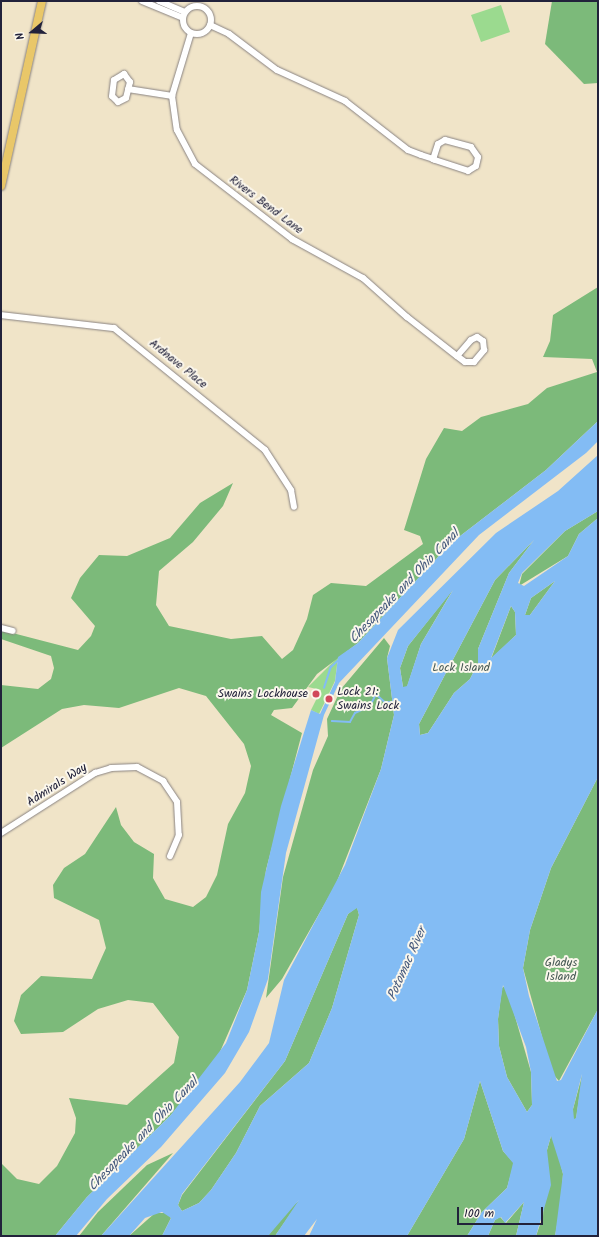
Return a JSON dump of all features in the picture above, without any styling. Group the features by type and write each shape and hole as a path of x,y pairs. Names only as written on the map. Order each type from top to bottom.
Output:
{"main road":[{"path":"1,186 42,1"}],"street":[{"path":"142,1 184,15"},
{"path":"159,1 184,15"},
{"path":"202,7 205,1"},
{"path":"193,7 202,7 210,15 210,25 202,33 191,33 184,27 184,15 193,7"},
{"path":"210,25 229,34 277,70 345,101 408,150 433,159 468,171 476,166 478,157 471,147 445,140 438,144 433,159"},
{"name":"Rivers Bend Lane","path":"191,33 172,96 177,130 195,164 292,239 363,278 457,356 468,364 474,362 484,350 483,340 478,337 470,340 457,356"},
{"path":"128,89 172,96"},
{"name":"Ardnave Place","path":"1,315 114,328 260,445 282,474 294,506"},
{"path":"1,628 13,631"},
{"name":"Admirals Way","path":"1,833 95,773 111,768 137,767 163,781 177,802 179,835 170,856"}],"green space":[{"path":"552,1 598,1 598,83 584,84 545,44"},
{"path":"501,5 510,32 481,42 471,15"},
{"path":"598,287 598,421 546,470 451,543 358,643 317,674 292,708 274,710 271,715 302,733 266,870 259,932 247,990 216,1061 170,1116 87,1197 55,1236 1,1236 1,1163 17,1179 39,1184 57,1166 75,1133 76,1118 69,1098 127,1105 174,1063 179,1037 153,1003 128,1000 98,1009 63,1032 21,1034 14,1021 21,995 41,976 92,979 106,948 99,920 54,898 53,885 64,868 85,854 116,807 121,825 134,842 154,854 153,878 165,899 193,907 206,897 217,875 228,824 245,793 251,766 244,744 206,696 179,688 119,708 84,705 62,709 1,748 1,685 38,689 51,679 54,668 51,656 1,639 1,630 78,650 91,636 95,626 71,598 80,578 99,555 127,556 170,538 200,503 233,483 223,506 193,542 159,571 156,605 169,626 231,639 262,636 282,659 293,650 307,619 313,595 331,583 366,586 423,544 420,536 404,530 426,459 444,428 462,431 481,417 528,404 547,388 597,372 592,359 543,357 550,341 553,315"},
{"path":"598,511 598,518 579,534 568,556 519,586 522,574 565,531"},
{"name":"Lock Island","path":"534,540 509,573 478,649 478,663 470,679 454,693 428,733 420,735 419,724 495,580"},
{"path":"555,581 530,615 525,615 531,598"},
{"path":"454,588 421,644 407,687 403,687 400,668 408,646"},
{"path":"511,606 515,612 516,635 491,659"},
{"path":"384,638 390,646 387,658 394,715 381,769 336,884 282,979 266,998 283,877 313,770 328,736 327,719 341,689"},
{"path":"338,657 335,681 319,714 311,710 321,690 308,687"},
{"name":"Gladys Island","path":"598,777 598,1009 559,1081 552,1073 523,968 530,930 551,868"},
{"path":"357,907 359,915 332,1008 309,1063 260,1106 236,1153 211,1190 199,1203 182,1211 178,1205 182,1195 285,1061 348,914"},
{"path":"506,985 531,1072 532,1105 527,1112 507,1077 499,1046 498,1019 502,988"},
{"path":"583,1072 576,1119 573,1119 573,1109"},
{"path":"480,1081 503,1151 514,1163 507,1188 482,1212 467,1236 407,1236 464,1139"},
{"path":"551,1136 554,1137 563,1174 561,1204 555,1236 536,1236 543,1216 547,1150"},
{"path":"173,1153 101,1236 79,1236 98,1212 147,1165"},
{"path":"300,1200 275,1236 268,1236 288,1209"},
{"path":"524,1202 516,1236 488,1236 495,1220 500,1217 506,1223"},
{"path":"155,1213 168,1213 171,1218 162,1236 129,1236"}],"water":[{"name":"Chesapeake and Ohio Canal","path":"598,421 598,441 586,453 479,535 339,683 324,715 286,853 268,979 249,1032 225,1073 161,1147 107,1199 76,1236 55,1236 87,1197 170,1116 226,1043 247,990 259,932 261,892 281,806 311,710 320,714 335,682 338,657 358,643 451,543 546,470"},
{"name":"Potomac River","path":"598,455 598,511 565,531 522,573 518,583 524,586 568,556 579,534 598,518 598,777 551,868 530,930 523,968 529,996 557,1081 561,1080 598,1009 598,1236 555,1236 563,1174 551,1136 547,1150 551,1185 536,1236 516,1236 524,1202 505,1223 501,1217 495,1220 488,1236 467,1236 482,1212 507,1188 513,1163 503,1151 480,1081 464,1139 407,1236 309,1236 317,1219 304,1236 275,1236 299,1200 268,1236 162,1236 171,1218 162,1212 145,1218 129,1236 101,1236 240,1082 269,1043 284,980 345,865 381,769 394,715 387,658 398,630 496,533 558,491","holes":["534,540 509,573 478,649 478,663 470,679 454,693 428,733 420,735 419,724 495,580","555,581 530,615 525,615 531,598","453,590 421,644 407,686 403,687 400,668 408,646","511,606 515,612 516,635 491,658","357,908 359,915 332,1008 309,1063 260,1106 236,1153 211,1190 199,1203 182,1211 178,1205 182,1194 285,1061 348,914","503,985 526,1047 531,1072 532,1105 527,1112 507,1077 499,1046 498,1019","582,1074 576,1118 574,1119 573,1109"]}],"waterway":[{"path":"324,688 331,667 340,659"},
{"path":"332,721 350,722 355,713 370,706 376,694 385,702 392,702"}],"place":[{"name":"Swains Lockhouse","path":"316,694"},
{"name":"Lock 21: Swains Lock","path":"329,699"}]}
